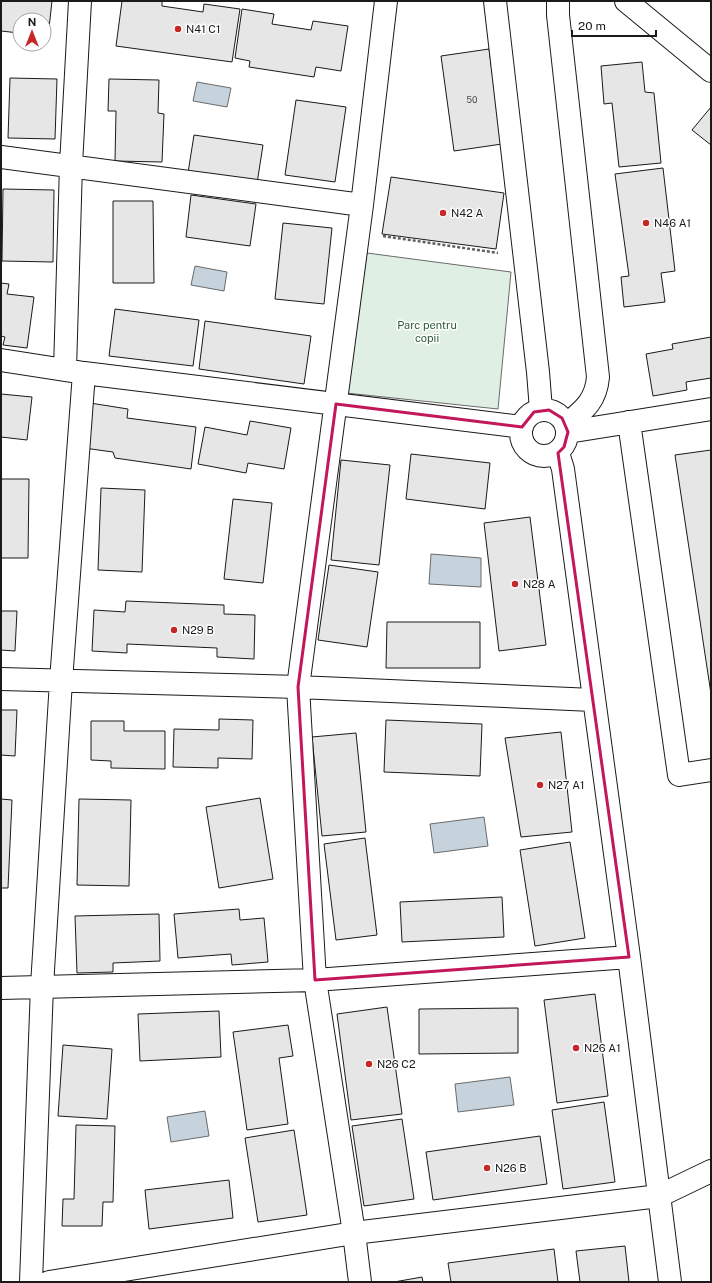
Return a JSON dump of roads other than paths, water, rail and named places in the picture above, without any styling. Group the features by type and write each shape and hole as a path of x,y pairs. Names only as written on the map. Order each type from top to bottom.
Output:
{"street":[{"path":"31,1282 42,986 61,681 74,371 72,165 80,1"},
{"path":"360,1282 354,1234 314,980 298,687 362,204 386,1"},
{"path":"495,1 525,256 541,410"},
{"path":"558,1 558,15 598,377 597,390 591,401 567,428 564,447 558,453 544,457 525,448 522,441 522,427 529,416 541,410 549,410 556,413 567,428"},
{"path":"626,1 711,71"},
{"path":"1,157 72,165 362,204"},
{"path":"1,360 74,371 522,427"},
{"path":"567,428 629,422 711,409"},
{"path":"629,422 679,775 711,770"},
{"path":"558,453 563,470 670,1282"},
{"path":"1,679 298,687 593,700"},
{"path":"1,988 314,980 628,957"},
{"path":"49,1282 354,1234 659,1196 711,1171"}],"place":[{"name":"N41 C1","path":"178,29"},
{"name":"N42 A","path":"443,213"},
{"name":"N46 A1","path":"646,223"},
{"name":"N28 A","path":"515,584"},
{"name":"N29 B","path":"174,630"},
{"name":"N27 A1","path":"540,785"},
{"name":"N26 A1","path":"576,1048"},
{"name":"N26 C2","path":"369,1064"},
{"name":"N26 B","path":"487,1168"}],"park label":[{"name":"Parc pentru copii","path":"427,331"}]}
